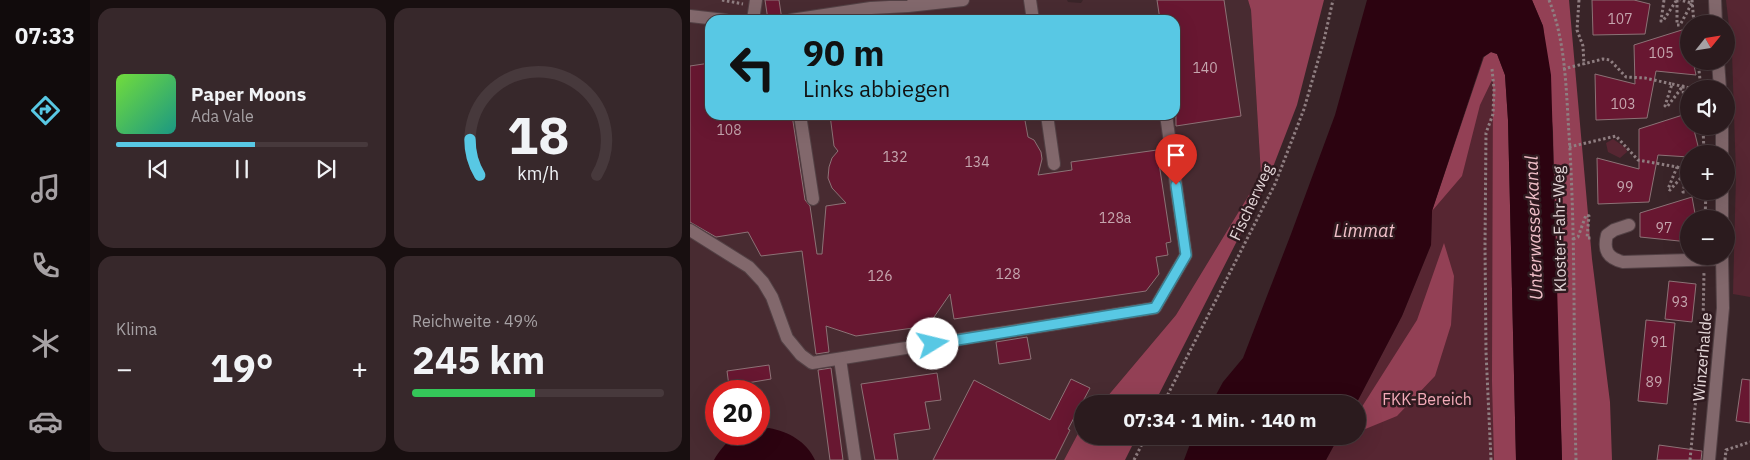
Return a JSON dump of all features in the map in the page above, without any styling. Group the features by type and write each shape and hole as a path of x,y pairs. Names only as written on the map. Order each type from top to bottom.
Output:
{"street":[{"path":"817,15 871,4 908,6 963,0"},
{"path":"1030,0 1032,15"},
{"path":"1715,0 1716,15"},
{"path":"690,16 705,18"},
{"path":"801,120 812,199"},
{"path":"1047,120 1054,164"},
{"path":"690,230 749,267 763,282 772,297 787,338 801,355 812,363 1155,308 1186,255 1167,120"},
{"path":"1629,225 1614,230 1607,235 1605,244 1607,252 1613,260 1623,262 1680,261"},
{"name":"Winzerhalde","path":"1709,460 1723,308 1722,265"},
{"path":"840,359 854,460"}],"path":[{"path":"722,0 755,3"},
{"name":"Fischerweg","path":"1169,395 1275,184 1304,109 1334,0"},
{"name":"Kloster-Fahr-Weg","path":"1549,0 1558,30 1564,69 1569,147 1573,239 1576,460"},
{"path":"1579,0 1577,30 1583,46 1584,65"},
{"path":"1664,0 1661,21 1663,21 1678,0"},
{"path":"1678,0 1677,25 1680,26 1692,1"},
{"path":"1678,0 1692,1"},
{"path":"1692,1 1693,15"},
{"path":"1564,69 1610,60 1626,77 1645,78 1680,85"},
{"path":"1491,460 1486,352 1485,247 1486,134 1493,114 1494,89 1492,69"},
{"path":"1672,84 1665,106 1668,107 1680,90"},
{"path":"1569,147 1616,136 1638,160 1680,168"},
{"path":"1676,167 1668,190 1680,179"},
{"path":"1690,460 1703,324 1704,265"},
{"path":"1725,460 1726,450 1750,442"},
{"path":"1134,460 1142,445"}],"shaded area":[{"path":"690,0 1067,0 1068,2 1081,3 1083,0 1248,0 1251,10 1261,175 1176,315 1109,395 1074,395 1074,441 1064,460 690,460"},
{"path":"1248,0 1324,0 1297,105 1268,180 1159,395 1109,395 1176,315 1261,175 1251,10"},
{"path":"1532,0 1569,0 1592,259 1610,402 1612,460 1562,460 1553,132 1543,26"},
{"path":"1491,52 1497,54 1505,75 1508,120 1516,460 1494,460 1492,381 1493,78 1480,105 1462,176 1432,211 1484,57"},
{"path":"1444,243 1454,276 1451,325 1435,376 1397,416 1366,429 1366,400 1417,320"},
{"path":"1074,441 1074,445 1132,445 1125,460 1064,460"}],"green space":[{"path":"1726,0 1750,0 1750,297 1733,294 1736,175 1735,80 1733,80 1733,70 1735,70 1735,15 1728,15"},
{"name":"FKK-Bereich","path":"1497,54 1516,460 1326,460 1334,445 1366,445 1366,395 1361,395 1402,316 1431,245 1432,211 1484,57"},
{"path":"1613,139 1626,148 1627,152 1620,158 1608,152 1606,143"}],"water":[{"name":"Limmat","path":"1367,0 1532,0 1543,26 1551,75 1562,460 1516,460 1508,120 1505,75 1497,54 1491,52 1483,57 1432,211 1431,245 1402,316 1361,395 1216,395 1223,382 1243,358 1335,115"},
{"path":"770,428 796,438 807,448 815,460 714,460 725,445 770,445"},
{"path":"1190,445 1334,445 1326,460 1184,460"}],"building":[{"path":"765,0 779,0 781,15 767,15"},
{"path":"1157,0 1224,0 1241,116 1176,126 1176,120 1180,120 1180,15 1159,15"},
{"path":"1592,0 1634,0 1650,4 1645,34 1593,35"},
{"path":"1680,31 1680,70 1695,70 1696,75 1656,71 1647,118 1596,120 1595,74 1635,84 1634,45"},
{"path":"705,64 705,120 793,120 805,200 810,206 817,254 822,254 826,206 846,203 832,188 828,178 832,158 838,151 834,146 831,120 1025,120 1028,137 1034,140 1041,152 1042,159 1038,175 1072,170 1071,162 1157,150 1171,242 1166,243 1168,255 1156,257 1159,274 1146,291 954,319 950,294 932,320 920,327 856,336 826,326 829,352 816,354 802,251 761,256 748,232 716,237 690,222 690,66"},
{"path":"1680,116 1680,135 1695,135 1698,145 1680,145 1680,156 1658,155 1649,202 1598,204 1597,158 1639,169 1639,129"},
{"path":"1682,200 1693,200 1694,210 1680,210 1680,241 1640,237 1640,213"},
{"path":"1669,281 1696,284 1692,322 1665,319"},
{"path":"1646,320 1675,323 1667,404 1638,401"},
{"path":"1027,337 1031,359 999,364 996,342"},
{"path":"769,365 771,379 728,380 727,371"},
{"path":"831,368 843,460 830,460 818,370"},
{"path":"937,373 941,400 925,402 930,429 894,434 898,460 875,460 861,384"},
{"path":"1071,379 1090,388 1086,395 1074,395 1074,418 1055,460 933,460 974,380 1050,420"},
{"path":"1742,379 1750,380 1750,423 1736,421"},
{"path":"1659,445 1702,451 1701,460 1657,460"}],"route":[{"path":"933,344 1155,308 1186,255 1176,185"}],"water label":[{"name":"Unterwasserkanal","path":"1534,228"}]}
